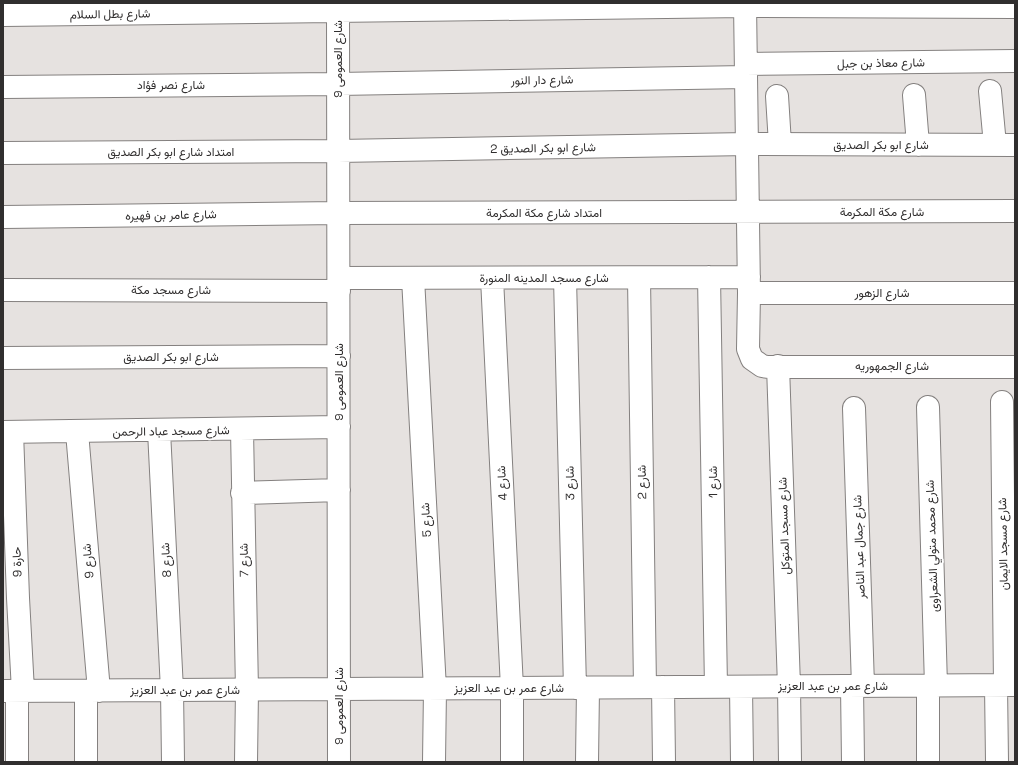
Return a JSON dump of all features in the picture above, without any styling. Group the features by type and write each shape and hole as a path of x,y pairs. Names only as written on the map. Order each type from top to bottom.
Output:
{"street":[{"name":"شارع بطل السلام","path":"3,15 338,7 745,4 1015,7"},
{"path":"745,4 749,213 748,349 752,359 762,366 773,366"},
{"name":"شارع العمومى 9","path":"338,7 340,356 339,762"},
{"name":"شارع معاذ بن جبل","path":"746,70 1015,61"},
{"name":"شارع دار النور","path":"338,84 746,70"},
{"name":"شارع نصر فؤاد","path":"3,87 338,84"},
{"path":"990,91 1005,145"},
{"path":"914,95 918,145"},
{"path":"777,96 780,144"},
{"name":"شارع ابو بكر الصديق","path":"748,144 1005,145"},
{"name":"شارع ابو بكر الصديق 2","path":"338,151 748,144"},
{"name":"امتداد شارع ابو بكر الصديق","path":"3,153 338,151"},
{"name":"شارع مكة المكرمة","path":"749,213 1015,211"},
{"name":"امتداد شارع مكة المكرمة","path":"339,213 749,213"},
{"name":"شارع عامر بن فهيره","path":"3,217 339,213"},
{"name":"شارع مسجد المدينه المنورة","path":"339,284 413,278 709,277 749,285"},
{"name":"شارع 1","path":"709,277 716,687"},
{"name":"شارع 5","path":"413,278 435,689 434,762"},
{"name":"شارع 4","path":"492,278 512,688 512,762"},
{"name":"شارع 3","path":"565,278 581,688 587,762"},
{"name":"شارع 2","path":"639,278 654,687 664,762"},
{"name":"شارع مسجد مكة","path":"3,290 339,284"},
{"name":"شارع الزهور","path":"749,285 1015,293"},
{"name":"شارع ابو بكر الصديق","path":"3,358 340,356"},
{"name":"شارع الجمهوريه","path":"773,366 1015,366"},
{"name":"شارع مسجد المتوكل","path":"773,366 789,686 790,762"},
{"name":"شارع مسجد الايمان","path":"997,762 1005,685 1002,402"},
{"name":"شارع محمد متولي الشعراوى","path":"928,407 932,686 928,762"},
{"name":"شارع جمال عبد الناصر","path":"853,762 858,686 854,408"},
{"name":"شارع مسجد عباد الرحمن","path":"8,432 340,428"},
{"name":"شارع 7","path":"242,430 242,494 247,690 246,762"},
{"name":"شارع 8","path":"159,431 172,690 173,762"},
{"name":"حارة 9","path":"8,432 10,598 17,762"},
{"name":"شارع 9","path":"77,432 92,691 86,762"},
{"path":"242,494 339,490"},
{"name":"شارع عمر بن عبد العزيز","path":"14,691 1005,685"},
{"path":"741,687 742,762"}]}
